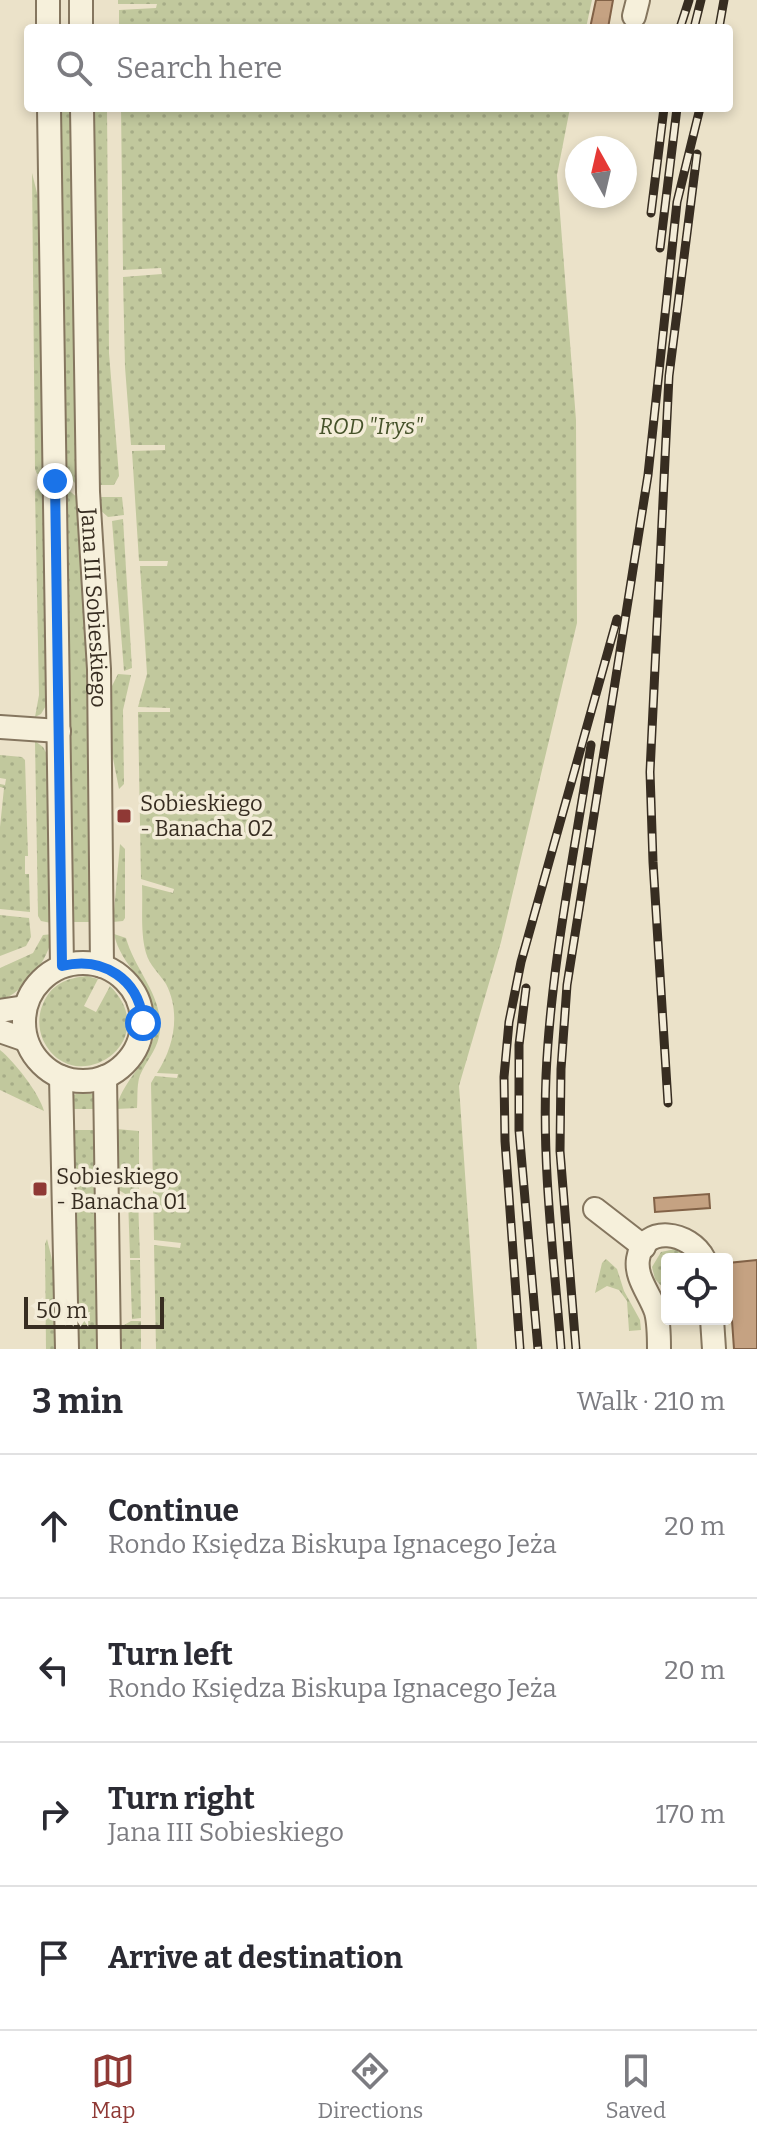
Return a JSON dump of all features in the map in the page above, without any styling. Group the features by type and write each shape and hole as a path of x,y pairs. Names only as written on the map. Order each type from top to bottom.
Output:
{"street":[{"path":"48,0 48,24"},
{"path":"81,0 81,24"},
{"name":"Jana III Sobieskiego","path":"49,112 62,966"},
{"name":"Jana III Sobieskiego","path":"82,112 88,492 99,669 102,966"},
{"path":"0,727 59,731"},
{"path":"75,963 102,966 128,983 137,997 143,1023 138,1045 125,1064 105,1077 91,1081 61,1077 40,1062 26,1040 23,1023 25,1007 39,982 62,966 75,963"},
{"path":"0,1011 25,1007"},
{"path":"0,1031 26,1040"},
{"path":"61,1077 67,1349"},
{"path":"105,1077 109,1349"},
{"path":"595,1209 644,1247"},
{"path":"659,1349 655,1311 638,1269 638,1260 644,1247 659,1237 678,1235 694,1244 700,1253"},
{"path":"712,1325 714,1349"}],"green space":[{"path":"118,0 592,0 587,24 119,24 119,10 156,8 157,4 118,4"},
{"path":"60,112 72,112 77,485 66,474"},
{"path":"93,112 107,112 109,353 119,476 114,485 98,485"},
{"name":"ROD \"Irys\"","path":"121,112 569,112 557,175 576,420 577,623 501,942 459,1086 477,1349 156,1349 154,1245 180,1248 181,1243 154,1240 151,1083 155,1076 177,1078 178,1074 157,1073 168,1052 174,1030 173,1006 166,984 147,957 143,936 142,885 173,893 174,889 141,879 138,712 170,712 170,708 138,707 147,674 140,566 167,566 168,561 139,561 132,451 165,450 165,445 131,445 123,277 162,274 161,268 123,270"},
{"path":"32,173 41,209 45,475 37,474 35,469"},
{"path":"45,485 47,704 35,717 39,695 35,491"},
{"path":"66,488 78,498 89,661 92,922 72,922"},
{"path":"99,497 122,497 124,515 108,517 99,509"},
{"path":"123,519 132,668 124,671 112,521"},
{"path":"118,674 131,675 123,710 124,784 119,789 110,743 110,690"},
{"path":"35,741 49,758 51,923 41,921 38,916"},
{"path":"0,755 25,760 28,856 25,856 25,874 29,874 30,912 0,909 0,827 4,788 0,784 5,785 6,779 0,778"},
{"path":"120,844 125,849 125,918 113,922"},
{"path":"0,915 29,918 31,937 26,946 0,956"},
{"path":"53,934 34,974 18,990 0,1001 0,968 33,953 43,935"},
{"path":"114,934 126,938 153,994 160,1018 157,1042 139,1079 137,1108 116,1109 123,1091 152,1043 156,1026 154,1010 150,997 119,948"},
{"path":"87,976 98,979 84,1006 96,1012 110,986 124,1007 127,1027 121,1044 109,1057 92,1065 74,1066 57,1058 43,1040 39,1017 46,997 55,987 66,980"},
{"path":"0,1050 25,1078 44,1111 0,1090"},
{"path":"76,1094 94,1094 95,1109 73,1109"},
{"path":"116,1129 139,1131 139,1195 127,1195 117,1189"},
{"path":"73,1130 95,1130 98,1349 78,1349"},
{"path":"128,1198 138,1198 140,1258 130,1258"},
{"path":"47,1239 55,1272 57,1349 46,1349"},
{"path":"675,1249 684,1253 661,1253 661,1286 655,1279 652,1267 661,1252"},
{"path":"606,1259 617,1269 624,1291 640,1320 641,1330 629,1331 627,1301 619,1290 607,1286 595,1293 602,1263"},
{"path":"130,1260 140,1260 141,1318 132,1319"},
{"path":"131,1321 141,1321 141,1349 119,1349 119,1328"}],"building":[{"path":"596,0 613,0 609,24 591,24"},
{"path":"709,1194 710,1208 655,1212 654,1198"},
{"path":"757,1260 757,1349 734,1349 733,1262"}],"railway":[{"path":"681,24 689,0"},
{"path":"695,24 701,0"},
{"path":"720,24 724,0"},
{"path":"651,213 664,112"},
{"path":"660,248 677,112"},
{"path":"576,1349 560,1151 561,1069 567,985 648,475 677,202 699,112"},
{"path":"668,1103 650,772 669,376 697,154"},
{"path":"520,1349 505,1141 504,1077 509,1022 521,962 617,619"},
{"path":"561,1349 547,1178 546,1076 558,951 591,745"},
{"path":"526,988 519,1045 519,1130 538,1349"}],"place":[{"name":"Sobieskiego - Banacha 02","path":"124,816"},
{"name":"Sobieskiego - Banacha 01","path":"40,1189"}],"route":[{"path":"55,481 62,966 89,963 116,973 128,983 137,997 143,1023"}]}
